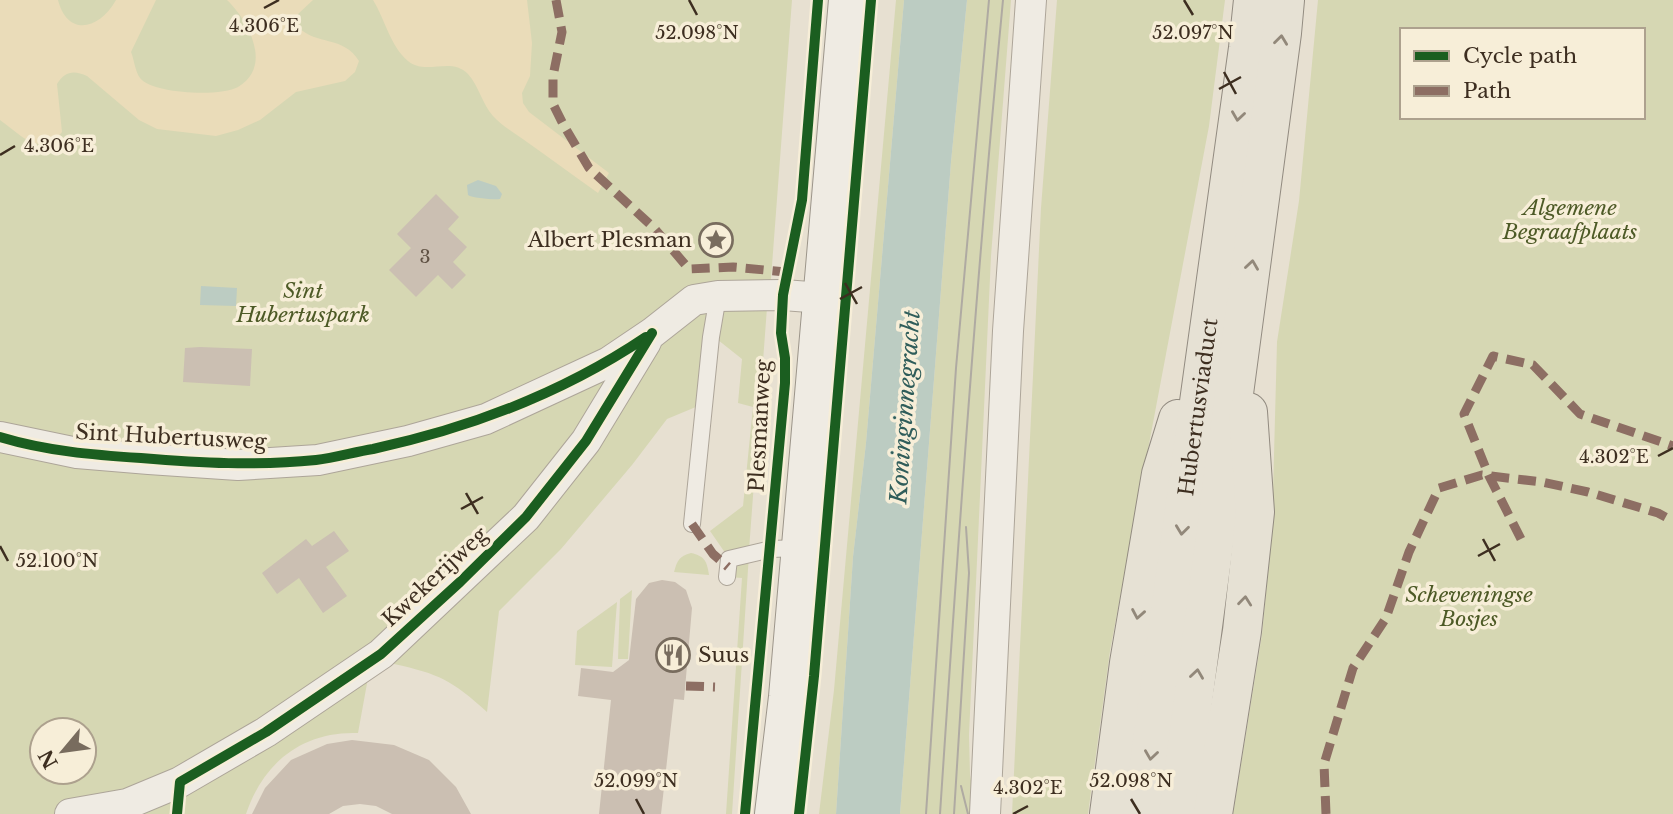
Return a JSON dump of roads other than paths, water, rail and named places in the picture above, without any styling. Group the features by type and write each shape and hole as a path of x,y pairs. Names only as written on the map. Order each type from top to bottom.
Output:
{"main road":[{"path":"774,814 788,697 848,0"},
{"name":"Hubertusviaduct","path":"1178,814 1231,406 1226,325 1252,0"},
{"name":"Hubertusviaduct","path":"1142,814 1226,325 1282,33 1285,0"},
{"path":"1109,814 1129,663 1161,474 1226,325"},
{"path":"1213,814 1242,631 1255,512 1226,325"}],"street":[{"path":"985,814 1007,331 1031,0"},
{"name":"Sint Hubertusweg","path":"0,436 77,453 149,459 238,465 318,460 408,441 486,419 609,362 694,300 718,296 783,295 823,298"},
{"name":"Kwekerijweg","path":"70,814 127,804 180,782 266,732 381,654 526,517 586,441 652,333"}],"lane":[{"path":"692,524 711,337 718,296"},
{"path":"727,577 729,559 771,549 800,548"}],"water":[{"name":"Koninginnegracht","path":"904,0 967,0 951,162 900,814 836,814 853,557 866,443"},
{"path":"478,180 496,186 502,194 500,199 468,195 467,185"},
{"path":"201,286 237,288 236,306 200,305"}],"tram line":[{"path":"926,814 956,368 989,0"},
{"path":"940,814 968,407 1003,0"},
{"path":"954,814 969,573 966,527"},
{"path":"961,786 968,814"}],"place":[{"name":"Albert Plesman","path":"716,240"},
{"name":"Suus","path":"673,655"}],"park label":[{"name":"Algemene Begraafplaats","path":"1570,220"},
{"name":"Sint Hubertuspark","path":"303,303"},
{"name":"Scheveningse Bosjes","path":"1469,607"}]}
